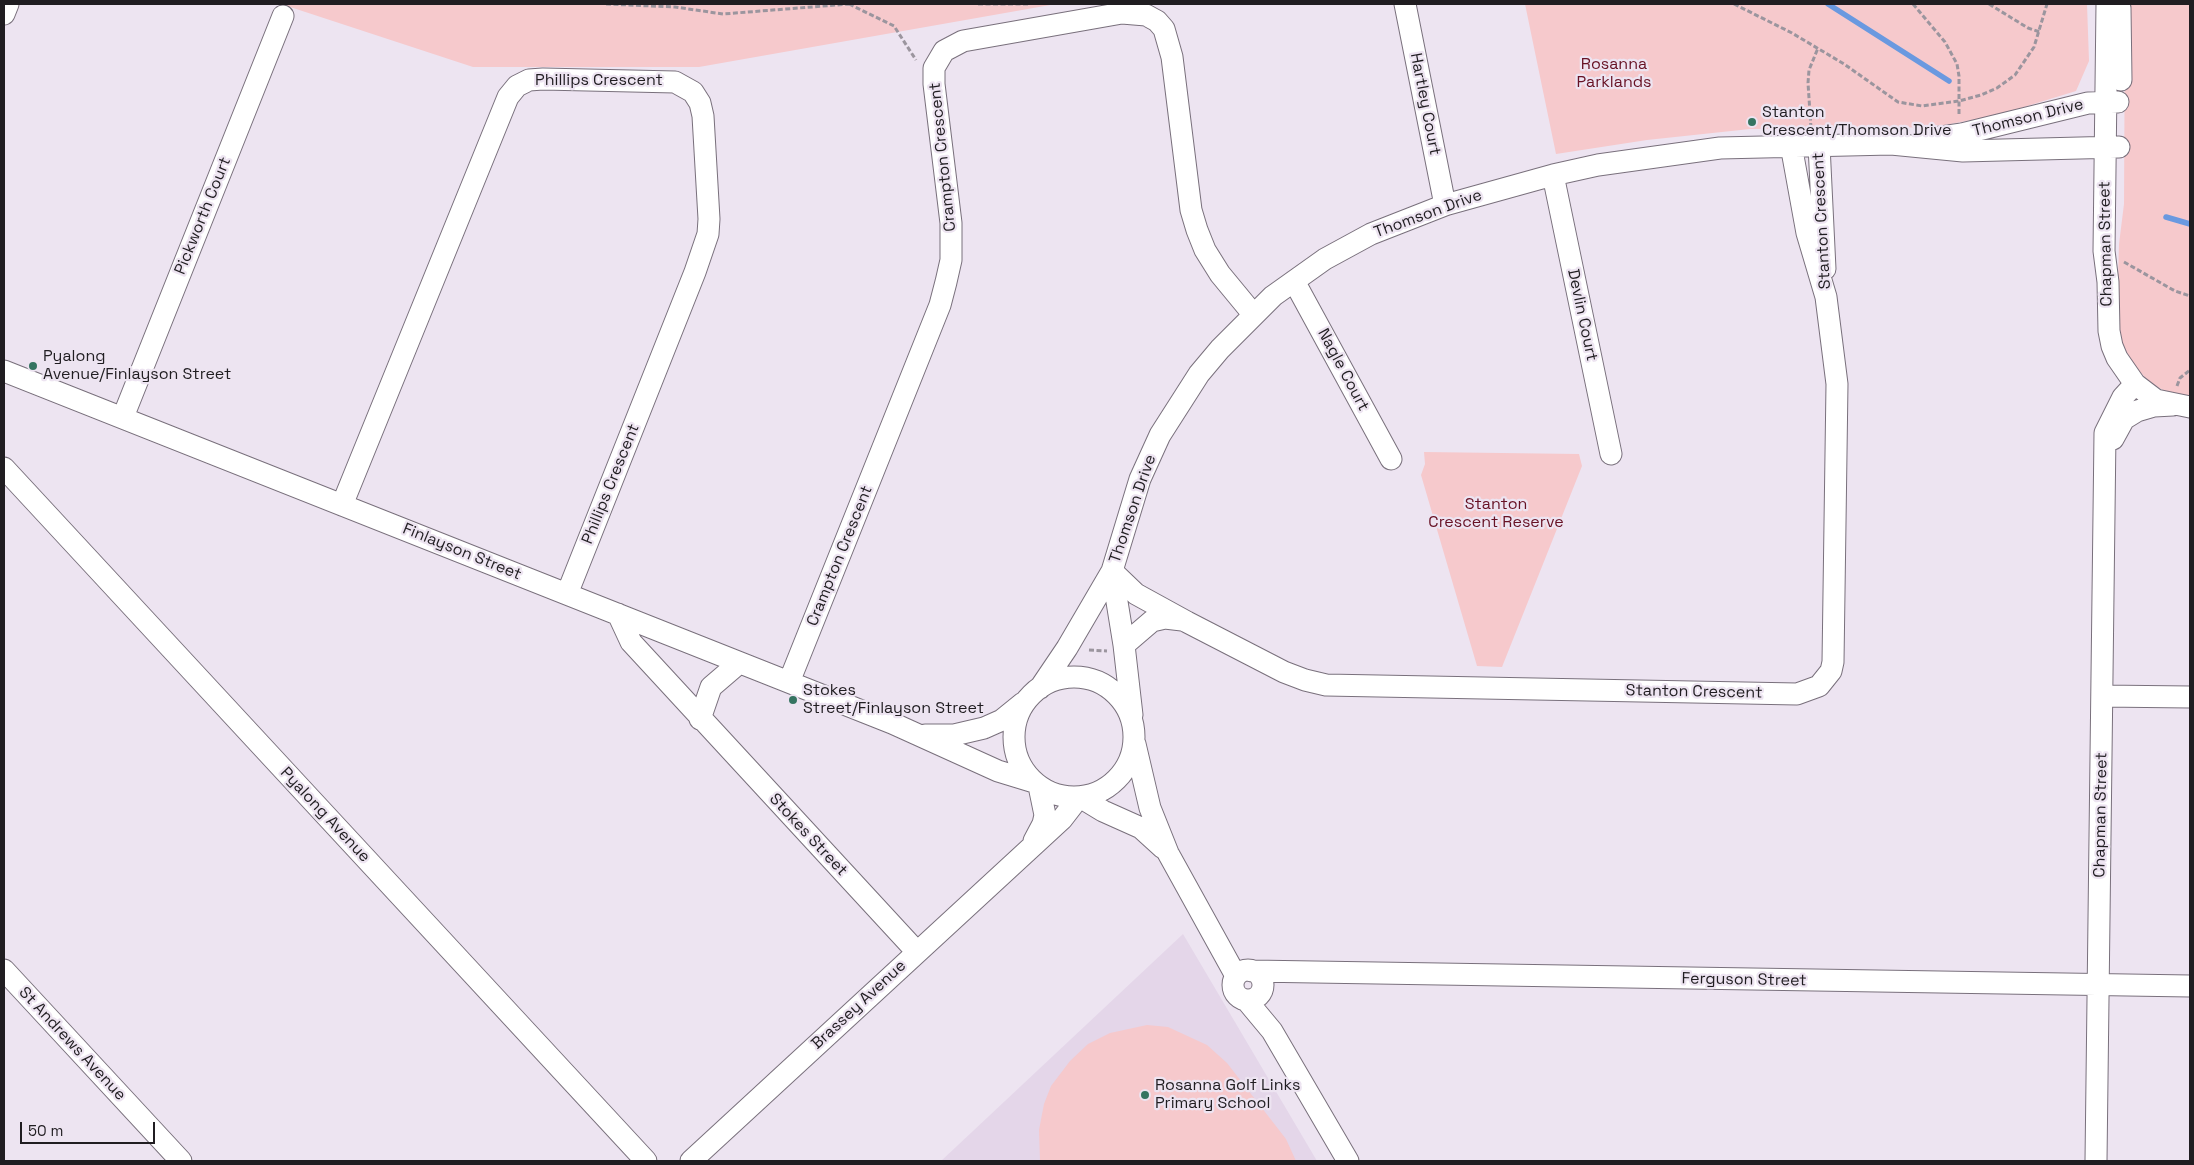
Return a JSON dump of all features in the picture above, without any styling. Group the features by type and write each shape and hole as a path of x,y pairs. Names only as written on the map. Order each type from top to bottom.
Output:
{"street":[{"path":"4,14 8,4"},
{"name":"Hartley Court","path":"1405,4 1445,205"},
{"name":"Chapman Street","path":"2096,1161 2105,433 2123,397 2135,384 2117,358 2112,346 2107,314 2108,282 2104,251 2112,147 2113,102 2107,4"},
{"path":"2113,102 2120,4"},
{"name":"Crampton Crescent","path":"789,682 940,305 946,282 950,260 951,223 934,68 944,51 963,41 1122,13 1146,15 1157,21 1164,29 1172,57 1191,210 1197,230 1205,250 1220,274 1253,314"},
{"name":"Pickworth Court","path":"122,417 283,16"},
{"name":"Phillips Crescent","path":"342,505 508,97 517,86 529,80 543,79 675,82 684,85 700,103 703,116 710,219 708,234 695,272 567,594"},
{"name":"Thomson Drive","path":"1890,144 1959,134 2064,108 2113,102"},
{"name":"Thomson Drive","path":"1036,691 1067,648 1112,571 1140,479 1160,435 1199,374 1253,314 1294,280 1324,259 1371,234 1445,205 1553,175 1598,165 1720,148 1890,144 1963,151 2112,147"},
{"name":"Stanton Crescent","path":"1791,145 1807,233 1826,297"},
{"name":"Stanton Crescent","path":"1112,571 1136,594 1187,622 1284,672 1304,680 1326,685 1797,694 1813,689 1826,680 1833,662 1838,393 1826,297 1825,231 1815,145"},
{"name":"Devlin Court","path":"1553,175 1611,454"},
{"name":"Nagle Court","path":"1294,280 1390,459"},
{"name":"Finlayson Street","path":"4,372 122,417 920,734 958,754 1037,784"},
{"path":"2135,384 2156,400 2182,406"},
{"name":"Chapman Street","path":"2105,468 2114,432 2124,419 2137,411 2154,406 2182,406"},
{"name":"Pyalong Avenue","path":"4,468 646,1161"},
{"name":"Thomson Drive","path":"1112,571 1124,645 1134,731"},
{"name":"Stokes Street","path":"618,614 631,642 916,952"},
{"name":"Stanton Crescent","path":"1124,645 1152,621 1170,618 1187,622"},
{"path":"700,718 711,687 740,663"},
{"path":"1134,731 1129,762 1120,776 1099,792 1080,797 1057,795 1037,784 1021,765 1014,733 1020,712 1036,691 1065,678 1093,680 1116,694 1127,708 1134,731 1147,797 1168,853 1221,947 1251,983 1272,1031 1348,1161"},
{"name":"Finlayson Street","path":"920,734 954,735 984,728 1008,716 1036,691"},
{"path":"2102,696 2190,697"},
{"name":"Brassey Avenue","path":"1027,849 1038,834 1045,818 1037,784"},
{"path":"1080,797 1103,811 1141,828 1168,853"},
{"name":"Brassey Avenue","path":"691,1161 1068,813 1080,797"},
{"name":"St Andrews Avenue","path":"4,970 181,1161"},
{"name":"Ferguson Street","path":"1251,983 1297,973 2190,986"}],"path":[{"path":"606,4 675,7 723,14 849,4 894,26 920,66 934,68"},
{"path":"978,4 1028,4"},
{"path":"1734,4 1818,48 1898,102 1922,106 1959,101 1988,92 2015,76 2030,55 2040,32 2047,4"},
{"path":"1913,4 1952,53 1959,76 1959,134"},
{"path":"1989,4 2028,28 2040,32"},
{"path":"1815,145 1808,83 1809,70 1818,48"},
{"path":"2127,264 2175,291 2190,296"}],"shaded area":[{"name":"Rosanna Golf Links Primary School","path":"1183,934 1317,1161 941,1161"}],"green space":[{"path":"281,4 1056,4 699,67 473,67"},
{"name":"Rosanna Parklands","path":"1525,4 2087,4 2089,61 2076,91 1998,115 1945,125 1903,128 1750,129 1647,140 1556,154"},
{"path":"2125,4 2190,4 2190,396 2167,392 2150,383 2134,365 2121,342 2117,316 2119,244 2124,204"},
{"name":"Stanton Crescent Reserve","path":"1424,452 1579,454 1582,466 1502,667 1477,666 1421,475 1425,464"},
{"path":"1147,1025 1168,1027 1207,1045 1227,1063 1286,1139 1296,1161 1040,1161 1039,1130 1044,1104 1051,1086 1070,1061 1088,1044 1110,1033"}],"waterway":[{"path":"1828,4 1949,81"},
{"path":"2166,217 2190,224"}],"place":[{"name":"Stanton Crescent/Thomson Drive","path":"1752,122"},
{"name":"Pyalong Avenue/Finlayson Street","path":"33,366"},
{"name":"Stokes Street/Finlayson Street","path":"793,700"},
{"name":"Rosanna Golf Links Primary School","path":"1145,1095"}]}
